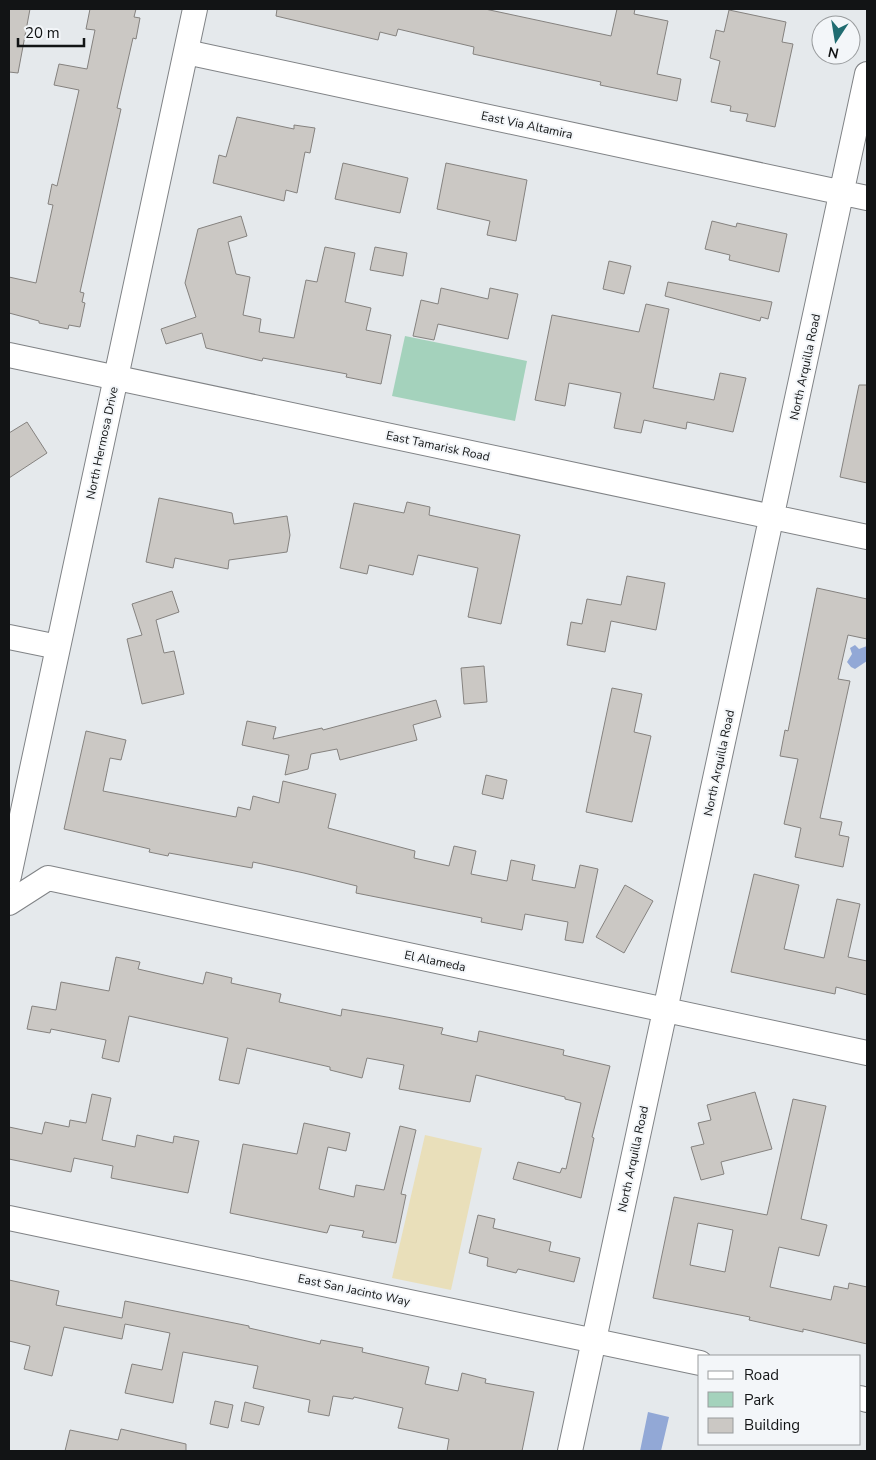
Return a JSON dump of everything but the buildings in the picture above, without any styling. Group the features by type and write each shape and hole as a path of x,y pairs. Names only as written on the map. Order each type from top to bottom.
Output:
{"street":[{"name":"North Hermosa Drive","path":"9,876 195,9"},
{"name":"East Via Altamira","path":"186,52 867,198"},
{"name":"North Arquilla Road","path":"570,1451 773,517 867,74"},
{"name":"East Tamarisk Road","path":"9,355 116,380 867,537"},
{"path":"9,637 58,647"},
{"name":"El Alameda","path":"9,903 48,878 867,1053"},
{"name":"East San Jacinto Way","path":"9,1218 594,1340 698,1364"}],"green space":[{"path":"405,336 527,361 515,421 392,396"}],"sand":[{"path":"425,1135 482,1148 451,1290 392,1278"}],"water":[{"path":"855,645 859,649 867,646 867,661 855,669 847,662 852,654 850,648"},
{"path":"648,1412 669,1417 661,1451 640,1451"}]}
